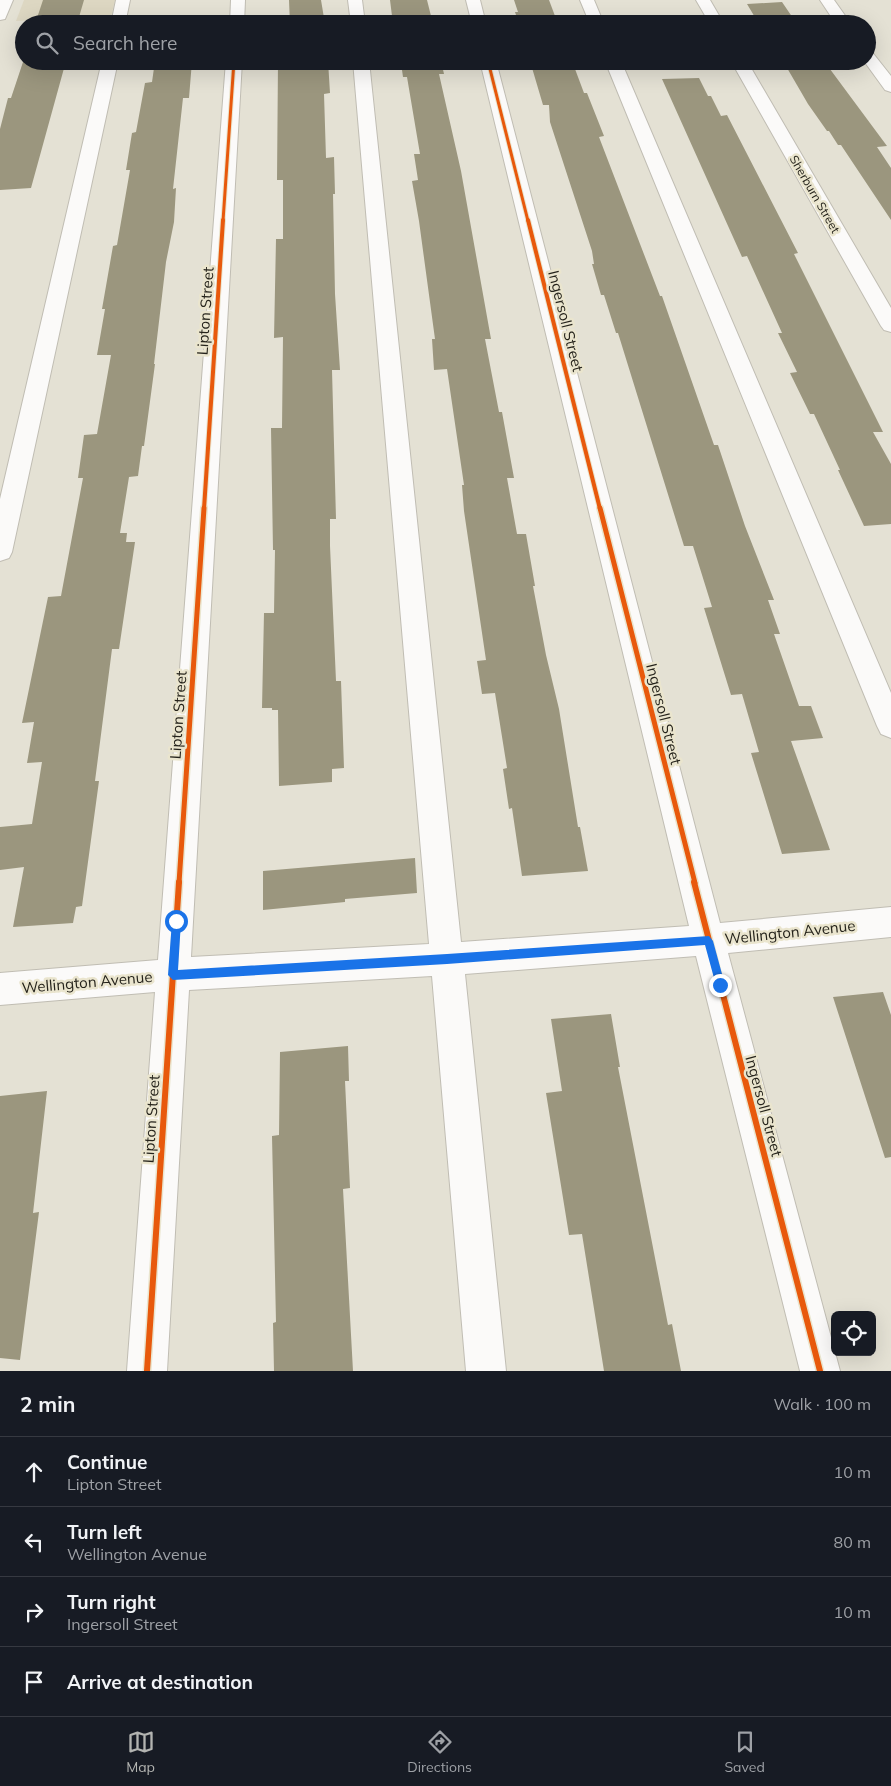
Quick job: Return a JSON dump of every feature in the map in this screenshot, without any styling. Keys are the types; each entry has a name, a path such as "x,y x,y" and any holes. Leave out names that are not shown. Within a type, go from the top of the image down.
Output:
{"street":[{"path":"0,16 6,0"},
{"path":"120,15 123,0"},
{"path":"237,15 238,0"},
{"path":"356,0 357,15"},
{"path":"473,0 477,15"},
{"path":"587,0 593,15"},
{"path":"703,0 712,15"},
{"path":"827,0 838,15"},
{"path":"876,67 891,87"},
{"path":"0,552 108,70"},
{"name":"Lipton Street","path":"147,1371 233,70"},
{"path":"362,70 486,1371"},
{"name":"Ingersoll Street","path":"490,70 709,941 820,1371"},
{"path":"617,70 891,726"},
{"name":"Sherburn Street","path":"744,70 891,326"},
{"name":"Wellington Avenue","path":"0,989 173,975 709,941 891,922"}],"shaded area":[{"path":"24,0 115,0 111,15 18,15"}],"building":[{"path":"43,0 84,0 80,15 38,15"},
{"path":"289,0 321,0 324,15 290,15"},
{"path":"390,0 427,0 431,15 392,15"},
{"path":"514,0 549,0 555,15 516,15 515,12 518,12"},
{"path":"782,2 791,15 754,15 747,4"},
{"path":"20,70 64,70 31,188 0,190 0,129 8,98 11,98"},
{"path":"154,70 191,70 189,98 183,98 173,189 176,188 174,222 166,262 144,446 142,446 138,476 129,477 120,533 127,533 126,542 135,542 119,649 112,649 95,781 99,781 82,906 76,907 73,923 13,927 24,867 0,870 0,827 32,824 42,762 27,763 34,722 22,723 48,597 61,596 83,478 78,478 84,435 97,434 111,355 97,355 105,309 102,309 113,246 117,245 130,170 126,170 132,133 136,132 145,83 152,82"},
{"path":"278,70 329,70 330,93 324,94 326,158 334,157 335,294 340,370 332,370 336,519 330,519 330,546 336,681 341,681 344,768 332,769 332,782 279,786 278,710 262,708 264,613 274,613 275,550 273,550 271,428 282,428 283,337 274,338 276,239 283,239 283,180 277,180"},
{"path":"402,70 443,70 444,74 439,74 461,171 491,339 485,339 499,412 502,412 514,478 507,478 517,534 526,534 535,586 533,586 546,655 559,709 578,827 580,827 588,871 522,876 512,808 509,809 503,769 507,768 495,693 482,694 477,661 486,660 464,511 462,485 464,485 447,369 434,370 432,339 435,339 412,181 418,180 414,154 420,154 407,77 403,77"},
{"path":"533,70 575,70 584,93 587,93 604,136 599,137 660,296 662,296 714,445 718,445 745,526 774,600 768,600 780,634 774,634 799,706 811,706 823,738 791,741 830,850 782,854 751,753 759,752 742,694 731,695 704,608 712,607 693,546 684,546 618,333 616,333 604,295 601,295 592,264 594,264 592,251 550,122 549,105 543,105"},
{"path":"788,70 831,70 887,146 877,147 891,168 891,220 841,145 838,145 808,104"},
{"path":"699,78 721,116 727,115 798,253 794,254 883,432 873,432 891,464 891,524 864,526 814,414 810,414 790,373 797,372 778,333 782,333 747,256 742,257 662,79"},
{"path":"415,858 417,893 345,899 345,902 263,910 263,871"},
{"path":"883,992 891,1015 891,1157 885,1158 833,997"},
{"path":"611,1014 620,1067 618,1067 668,1325 672,1324 681,1371 604,1371 582,1234 569,1235 546,1093 562,1091 551,1019"},
{"path":"348,1046 349,1081 345,1081 350,1188 343,1189 353,1371 274,1371 273,1323 276,1322 272,1136 279,1135 280,1052"},
{"path":"47,1091 33,1213 39,1212 20,1360 0,1358 0,1096"}],"cycle path":[{"path":"147,1371 233,70"},
{"path":"490,70 709,941 820,1371"}],"route":[{"path":"176,921 173,975 709,941 720,985"}]}
